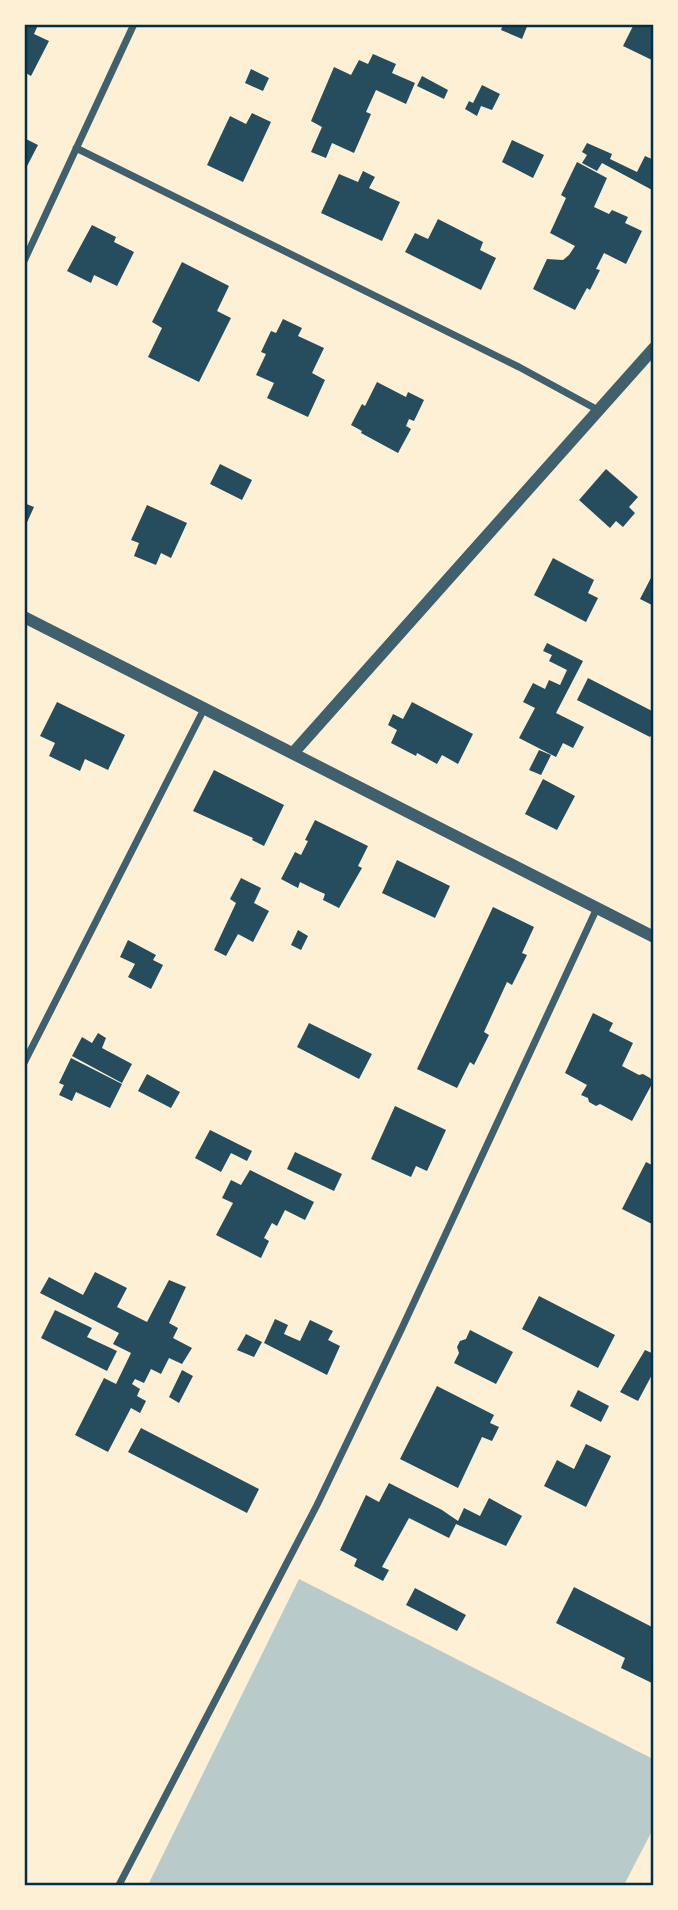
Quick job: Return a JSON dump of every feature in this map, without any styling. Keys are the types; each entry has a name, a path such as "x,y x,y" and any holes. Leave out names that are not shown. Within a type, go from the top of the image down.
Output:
{"street":[{"path":"24,261 134,24"},
{"path":"76,149 519,367 598,410"},
{"path":"294,752 653,348"},
{"path":"24,617 294,752 653,937"},
{"path":"24,1063 205,707"},
{"path":"119,1885 322,1493 402,1328 597,908"}],"shaded area":[{"path":"299,1579 653,1759 653,1829 624,1885 148,1885"}],"building":[{"path":"24,24 38,25 34,34 49,41 31,76 24,72"},
{"path":"503,24 528,24 522,39 501,30"},
{"path":"634,24 654,24 654,61 623,46"},
{"path":"373,54 396,64 392,73 415,83 406,104 376,90 366,112 371,114 354,153 332,143 326,158 311,152 322,127 311,121 334,67 351,75 359,60 368,64"},
{"path":"251,69 269,78 263,91 245,83"},
{"path":"422,76 448,90 444,99 417,86"},
{"path":"482,85 500,94 492,110 481,106 477,116 465,109 469,101 473,103"},
{"path":"252,113 271,122 243,182 207,165 230,116 246,124"},
{"path":"24,138 38,145 24,172"},
{"path":"512,140 544,155 533,178 502,162"},
{"path":"587,143 612,154 610,159 637,172 645,156 654,160 654,191 602,163 597,171 582,163 587,155 582,152"},
{"path":"577,162 607,178 594,207 609,214 612,210 628,217 625,223 642,231 626,264 604,253 596,269 600,270 590,290 587,288 575,310 533,289 547,259 563,260 575,246 550,233 566,198 561,195"},
{"path":"363,171 375,177 369,188 400,202 382,241 321,213 339,174 358,182"},
{"path":"438,219 483,242 480,250 496,258 481,290 405,252 415,233 428,239"},
{"path":"92,225 116,237 114,242 134,252 117,286 94,275 91,283 67,271"},
{"path":"182,262 229,286 217,311 231,318 199,382 148,357 162,328 152,322"},
{"path":"283,319 302,328 298,336 324,348 312,373 325,380 308,417 267,398 274,383 256,375 266,354 261,352 271,331 276,333"},
{"path":"377,382 406,397 408,392 424,400 414,421 409,419 406,426 411,429 398,453 351,425 362,404 365,406"},
{"path":"220,464 252,480 242,500 210,484"},
{"path":"606,469 638,497 629,507 635,513 623,527 616,521 610,528 579,500"},
{"path":"24,503 34,507 24,529"},
{"path":"147,505 187,523 171,558 161,553 156,565 134,556 139,543 131,540"},
{"path":"553,558 594,580 588,593 598,598 586,622 534,595"},
{"path":"654,572 654,606 640,599"},
{"path":"547,643 583,661 556,713 584,727 573,748 563,743 556,757 519,738 535,708 523,702 533,683 545,689 549,680 560,685 567,670 549,661 552,655 543,651"},
{"path":"588,678 654,712 654,730 650,737 577,700"},
{"path":"57,702 125,735 108,770 85,759 80,771 49,756 55,743 40,736"},
{"path":"412,702 473,734 458,764 442,755 437,764 391,743 397,730 388,725 393,714 403,719"},
{"path":"539,750 551,755 541,775 529,770"},
{"path":"214,770 284,805 264,846 252,840 253,838 193,811"},
{"path":"543,779 575,796 557,830 525,814"},
{"path":"315,820 368,846 358,866 362,868 339,908 323,900 325,894 300,882 298,888 281,879 295,852 301,855"},
{"path":"397,860 450,886 435,918 382,893"},
{"path":"241,878 261,888 254,903 269,911 253,942 238,934 226,956 214,950 236,903 230,899"},
{"path":"493,907 534,927 522,953 527,955 512,985 507,982 484,1032 489,1035 474,1065 470,1062 457,1088 417,1069"},
{"path":"298,930 308,936 301,950 291,945"},
{"path":"128,940 156,955 153,960 163,965 151,989 128,977 135,964 120,957"},
{"path":"593,1013 613,1023 609,1031 633,1043 622,1066 639,1075 643,1074 653,1082 632,1121 600,1104 596,1106 589,1102 588,1098 581,1095 587,1085 565,1073"},
{"path":"309,1023 372,1054 359,1079 297,1047"},
{"path":"98,1033 106,1038 102,1048 132,1064 122,1083 72,1056 82,1037 92,1043"},
{"path":"71,1058 122,1084 110,1108 76,1092 72,1101 59,1095 64,1085 59,1083"},
{"path":"147,1074 180,1092 171,1108 138,1091"},
{"path":"395,1106 446,1130 427,1171 416,1166 411,1177 371,1159"},
{"path":"210,1130 252,1151 247,1161 231,1153 221,1172 195,1158"},
{"path":"295,1152 342,1174 334,1191 287,1169"},
{"path":"646,1162 654,1166 654,1225 622,1209"},
{"path":"250,1170 314,1202 305,1220 285,1210 277,1226 272,1223 264,1238 269,1241 261,1258 216,1235 233,1203 222,1198 231,1180 241,1185"},
{"path":"95,1272 127,1288 117,1307 147,1322 169,1280 186,1287 169,1323 178,1328 173,1338 192,1348 182,1364 169,1358 161,1374 151,1369 144,1383 135,1379 132,1384 140,1389 137,1396 146,1401 140,1413 131,1408 108,1452 75,1435 104,1378 116,1384 131,1353 113,1344 119,1333 40,1293 49,1277 83,1295"},
{"path":"539,1296 615,1335 598,1368 522,1329"},
{"path":"55,1310 92,1328 87,1337 117,1351 107,1371 41,1338"},
{"path":"275,1319 288,1325 284,1334 300,1341 310,1320 333,1331 328,1340 340,1346 327,1375 264,1343"},
{"path":"470,1330 513,1352 496,1384 454,1363 459,1353 457,1347 460,1341 466,1339"},
{"path":"246,1334 262,1342 254,1357 237,1350"},
{"path":"645,1350 654,1354 654,1371 638,1401 620,1392"},
{"path":"182,1370 193,1376 179,1403 169,1397"},
{"path":"437,1386 494,1415 490,1423 499,1427 492,1441 482,1437 458,1488 400,1459"},
{"path":"578,1390 609,1406 601,1422 570,1406"},
{"path":"141,1428 259,1489 247,1513 128,1452"},
{"path":"586,1444 611,1456 586,1507 544,1486 557,1460 574,1469"},
{"path":"389,1483 458,1521 464,1508 480,1516 489,1498 522,1516 506,1546 456,1524 449,1538 409,1518 382,1567 389,1570 383,1581 354,1566 357,1559 340,1550 366,1495 379,1502"},
{"path":"574,1587 654,1628 654,1684 621,1668 625,1658 556,1623"},
{"path":"415,1588 466,1615 457,1631 406,1605"}]}
